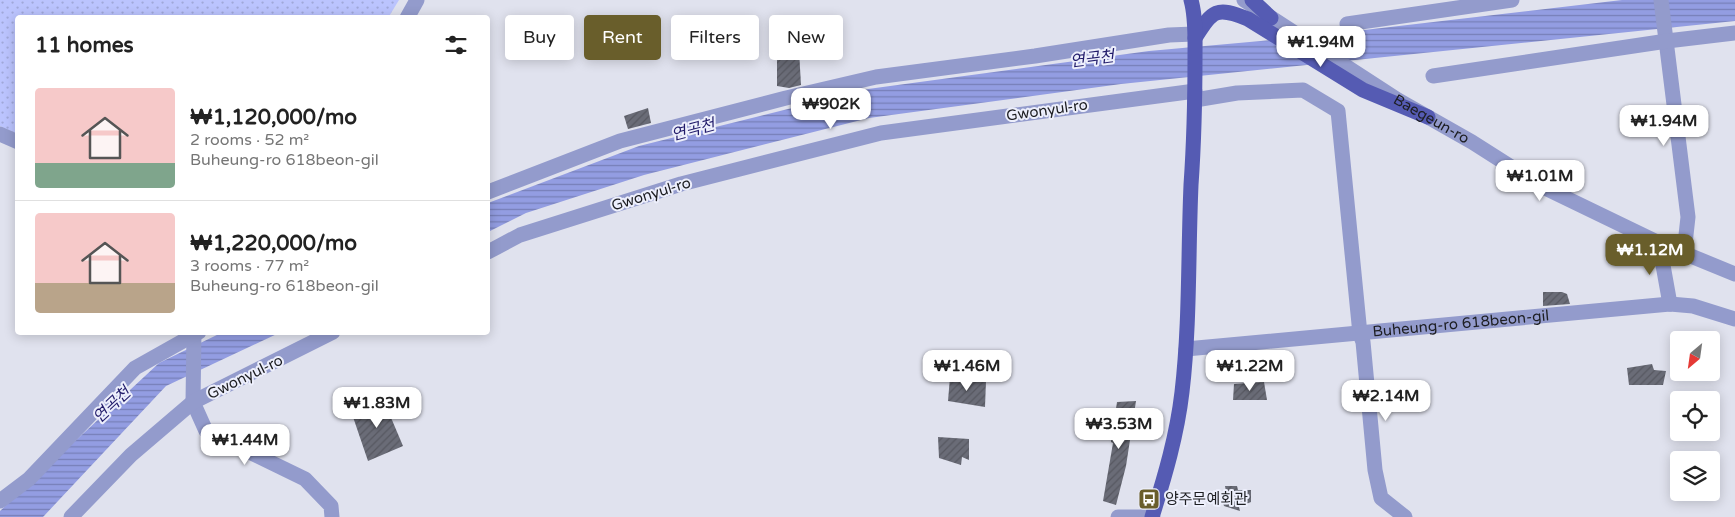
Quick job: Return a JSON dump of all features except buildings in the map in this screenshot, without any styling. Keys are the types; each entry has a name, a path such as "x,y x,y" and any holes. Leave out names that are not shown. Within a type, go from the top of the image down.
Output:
{"main road":[{"path":"1184,0 1194,34"},
{"path":"1152,517 1170,459 1178,420 1186,349 1195,96 1194,34 1191,0"},
{"path":"1252,0 1269,25"},
{"path":"1194,34 1207,19 1220,12 1231,11 1269,25 1366,86 1428,117"}],"street":[{"path":"409,15 417,0"},
{"path":"1244,0 1269,25 1288,30 1366,86"},
{"path":"1347,24 1512,0"},
{"path":"1661,0 1688,217 1684,253"},
{"path":"1433,76 1667,41 1735,33"},
{"path":"490,191 620,141 876,77 1035,56 1169,35 1194,34"},
{"name":"Gwonyul-ro","path":"490,251 520,236 680,184 881,133 1195,96 1303,90 1338,111 1360,334"},
{"name":"Baegeun-ro","path":"1428,117 1540,186 1659,243 1735,274"},
{"path":"0,134 15,141"},
{"path":"1659,243 1670,304"},
{"name":"Buheung-ro 618beon-gil","path":"1186,349 1670,304 1693,306 1735,319"},
{"path":"1360,334 1363,342 1375,470 1381,498 1405,517"},
{"path":"0,501 29,479 135,368 193,335"},
{"path":"71,517 131,455 193,402 195,335"},
{"name":"Gwonyul-ro","path":"327,335 193,402 206,431 305,479 331,506 332,517"},
{"path":"1118,517 1152,517"}],"shaded area":[{"path":"0,0 399,0 390,15 15,15 15,133 0,126"}],"water":[{"name":"연곡천","path":"1622,0 1735,0 1735,21 1121,84 869,118 644,175 526,213 490,231 490,202 639,146 868,89 1149,51 1304,37"},
{"path":"217,335 275,335 166,386 43,517 0,517 0,511 159,363"}],"place":[{"name":"양주문예회관","path":"1149,499"}]}
